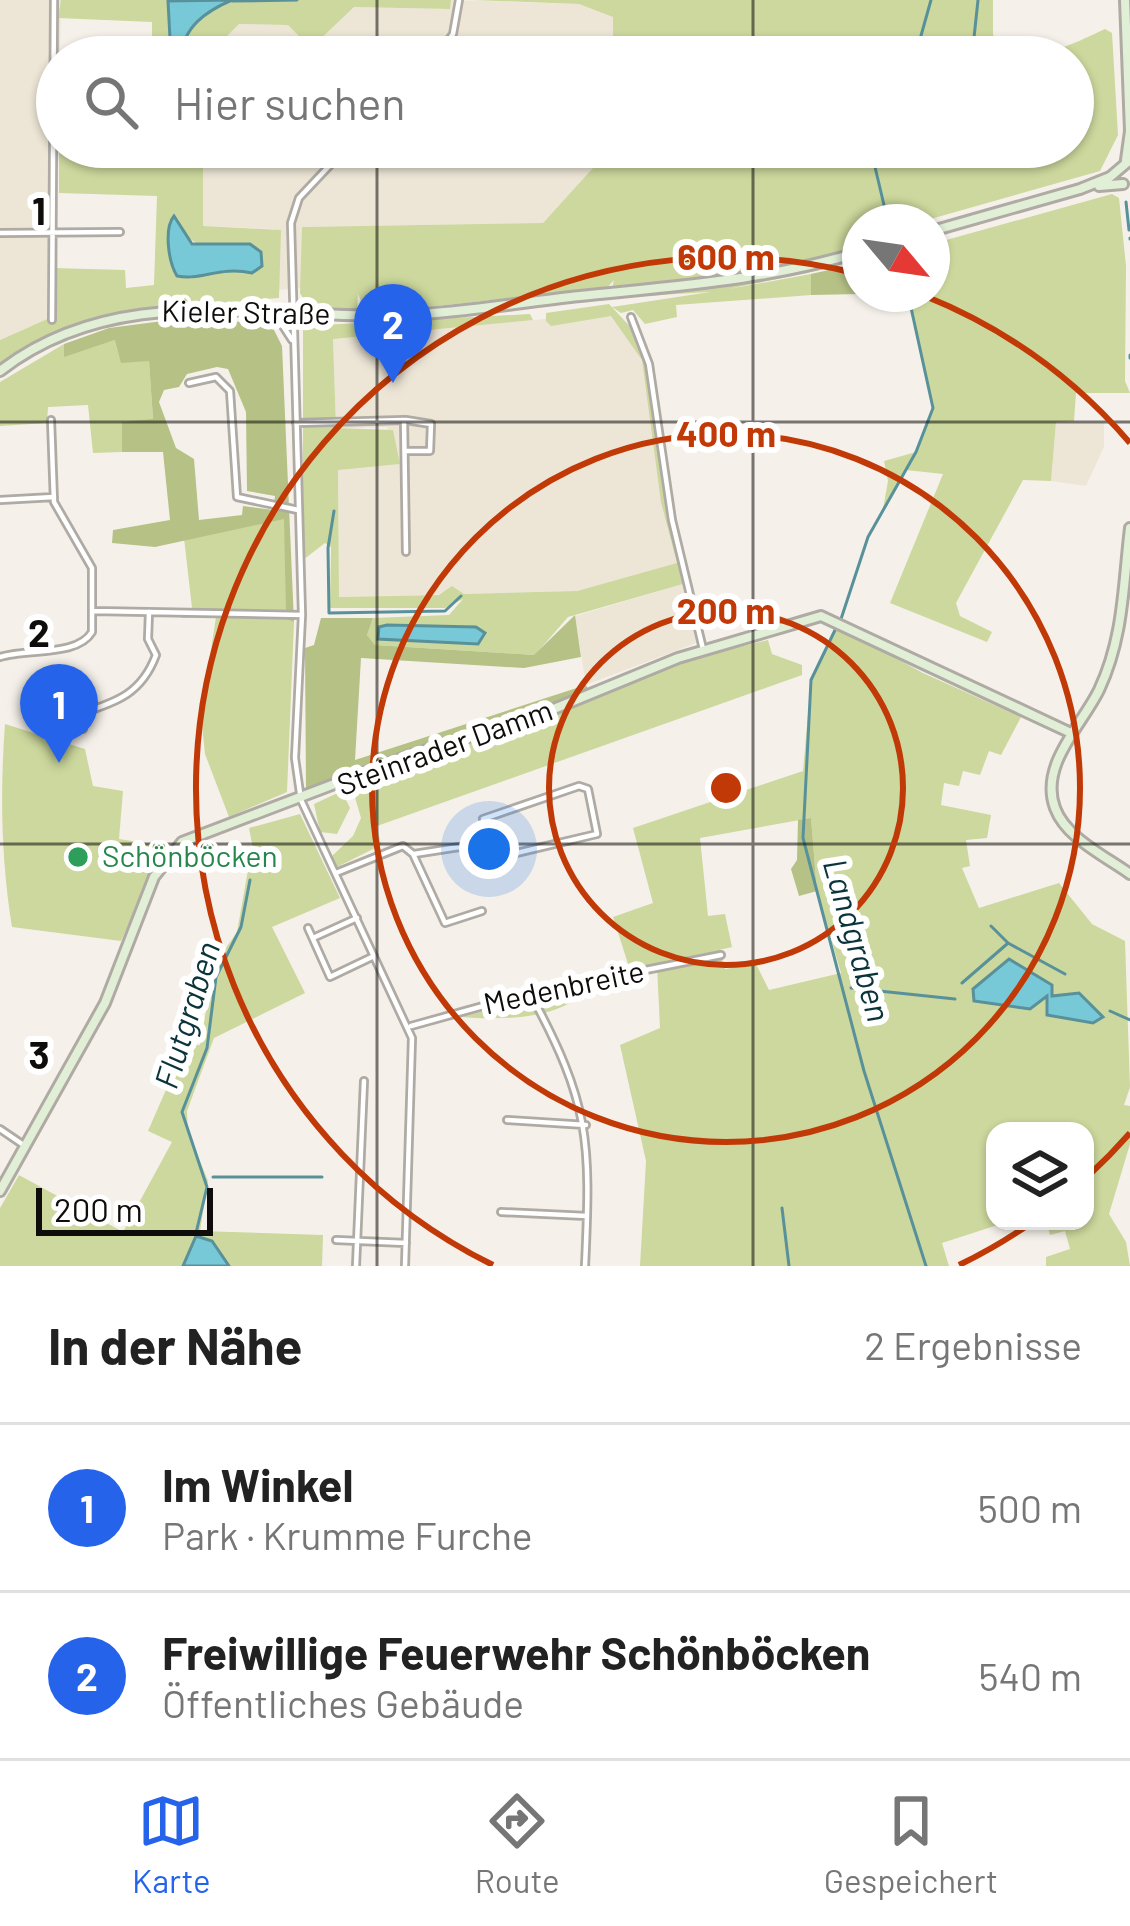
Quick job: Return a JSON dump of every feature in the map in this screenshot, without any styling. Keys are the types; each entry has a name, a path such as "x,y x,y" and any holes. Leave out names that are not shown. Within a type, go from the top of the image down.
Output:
{"main road":[{"path":"1080,189 1128,188 1125,0"},
{"path":"950,226 1080,189 1125,164"},
{"name":"Kieler Straße","path":"0,369 107,320 167,310 407,315 765,276 842,257"},
{"path":"1130,528 1128,594 1117,644 1098,692 1071,733 1052,788 1056,812 1073,833 1130,874"},
{"name":"Steinrader Damm","path":"0,1191 105,1003 165,859 188,839 704,650 811,618 830,618 1071,733"}],"street":[{"path":"54,0 55,36"},
{"path":"452,36 459,0"},
{"path":"52,320 53,168"},
{"path":"325,168 294,210 292,312 302,616 295,758 301,800 408,1027 413,1054 405,1266"},
{"path":"0,233 120,232"},
{"path":"256,311 281,323 293,343"},
{"path":"631,317 649,364 672,520 704,650"},
{"path":"189,383 216,377 230,391 238,497 298,509"},
{"path":"0,657 83,644 92,632 92,568 57,514 51,420"},
{"path":"404,420 406,552"},
{"path":"295,423 426,420 433,429 430,452 407,451"},
{"path":"0,500 54,497"},
{"path":"94,611 302,616"},
{"path":"83,728 82,712 132,692 151,667 156,655 148,639 149,612"},
{"path":"579,786 588,789 597,834 494,861 485,843 482,820 579,786"},
{"path":"335,873 393,846 413,854 485,843"},
{"path":"413,854 445,922 482,911"},
{"path":"313,938 357,918"},
{"path":"308,928 330,977 374,956"},
{"name":"Medenbreite","path":"408,1027 530,993 721,955"},
{"path":"530,993 568,1066 586,1125 585,1266"},
{"path":"356,1266 364,1082"},
{"path":"507,1120 586,1125"},
{"path":"0,1129 25,1145"},
{"path":"502,1212 587,1216"},
{"path":"336,1240 406,1243"}],"shaded area":[{"path":"0,0 61,0 60,36 36,36 36,168 57,168 54,316 0,340"},
{"path":"451,0 579,4 614,17 614,36 324,36 354,7 449,9"},
{"path":"238,24 288,25 300,36 226,36"},
{"path":"203,168 593,168 543,223 302,227 301,288 279,290 274,229 203,226"},
{"path":"610,313 632,336 646,371 678,563 577,591 339,597 338,469 399,464 387,427 336,429 333,338"},
{"path":"1056,422 1104,423 1104,447 1086,486 1051,481"},
{"path":"683,584 696,643 586,685 575,616"}],"green space":[{"path":"61,0 170,0 171,36 152,36 152,22 58,18"},
{"path":"232,0 451,0 450,9 354,7 324,36 299,36 288,25 239,24 227,36 188,36 213,9"},
{"path":"471,0 993,0 994,36 613,36 613,17 579,4"},
{"path":"1105,29 1112,33 1118,135 1100,171 950,214 950,204 842,204 842,253 799,264 675,284 612,288 614,280 607,288 398,310 365,311 358,294 357,311 309,308 300,293 302,227 543,223 593,168 1094,168 1094,36 1089,36"},
{"path":"59,168 203,168 203,226 281,230 279,298 123,311 57,332 0,363 0,340 54,316 53,268 125,270 126,288 154,285 157,196 59,193","holes":["177,218 189,238 206,246 250,244 252,273 220,268 190,279 171,264 169,223"]},
{"path":"1112,194 1119,198 1126,266 1125,381 1130,393 1076,393 1074,421 1056,422 1051,481 1023,480 956,603 960,616 992,632 987,642 890,603 943,474 906,470 883,509 888,481 884,461 916,452 933,408 913,312 950,312 950,239"},
{"path":"842,259 807,273 723,290 811,274 811,295 676,305 677,317 645,324 633,310 621,313 612,307 710,292 612,298 747,282"},
{"path":"842,267 842,294 811,295 811,274"},
{"path":"609,304 638,335 648,369 683,584 568,617 535,655 375,645 367,635 373,618 449,615 463,599 445,608 330,608 331,547 325,543 303,560 303,326 530,314 533,320 333,339 336,428 393,430 400,464 338,470 339,597 439,595 452,586 464,594 577,591 677,563 661,502 642,360 611,316 551,326 546,321 546,313"},
{"path":"186,318 271,324 282,346 294,622 286,619 284,519 155,547 112,543 113,530 170,520 163,452 122,452 122,422 153,419 149,361 121,363 115,340 64,357 64,344 109,328","holes":["228,369 246,412 247,491 275,496 273,510 243,506 242,515 199,520 194,459 176,448 159,402 164,390 179,387 187,374"]},
{"path":"115,340 149,360 153,420 122,422 122,452 93,453 88,405 48,407 47,423 0,426 0,382 64,344 65,356"},
{"path":"285,518 286,619 294,622 287,792 229,817 205,754 201,715 216,617 181,618 181,610 192,608 184,538"},
{"path":"575,615 581,657 524,668 361,658 355,760 586,685 589,691 306,789 305,648 314,645 321,618 373,618 367,635 375,645 534,655"},
{"path":"837,626 923,673 1021,717 1001,755 989,751 980,775 963,771 959,786 944,783 941,805 991,815 987,838 966,840 970,866 962,868 979,908 1059,883 1092,924 1125,941 1130,1087 1124,1105 1130,1106 1130,1144 1109,1214 1126,1242 1130,1266 1046,1266 1046,1257 1070,1249 1065,1231 1050,1235 1049,1230 1094,1230 1094,1122 986,1122 986,1229 942,1243 949,1266 640,1266 646,1161 620,1045 660,1028 657,966 630,970 613,917 653,903 633,828 803,771 811,680","holes":["811,818 817,891 841,973 769,990 756,964 725,969 719,950 732,947 725,914 708,916 700,838"]},
{"path":"768,640 772,654 802,665 802,675 377,826 381,845 337,867 332,856 353,836 361,818 352,787 419,757 692,658"},
{"name":"Schönböcken","path":"5,724 85,749 93,786 123,791 119,839 165,846 121,941 12,927 2,826"},
{"path":"342,791 350,808 337,834 320,832 314,804"},
{"path":"300,814 340,898 272,927 305,993 214,1038 187,1111 188,1132 208,1181 200,1231 323,1235 322,1266 229,1266 213,1241 196,1236 183,1266 0,1266 0,1208 19,1175 123,1232 172,1142 148,1131 186,1044 200,1045 214,965 237,932 248,870 256,864 249,828"},
{"path":"811,818 817,891 799,896 791,869 797,860 798,820"},
{"path":"592,983 566,1005 550,1011 514,1018 461,1017"}],"water":[{"path":"232,0 213,9 187,36 170,36 168,1"},
{"path":"174,216 192,244 250,244 261,252 262,266 252,273 177,276 168,245"},
{"path":"379,627 476,627 485,633 478,644 378,639"},
{"path":"1009,959 1052,985 1052,996 1079,993 1103,1017 1093,1023 1047,1015 1047,996 1030,1009 974,1001 973,989"},
{"path":"196,1236 212,1241 229,1266 183,1266"}],"waterway":[{"path":"232,1 297,0"},
{"name":"Landgraben","path":"921,36 931,0"},
{"path":"974,36 978,0"},
{"name":"Landgraben","path":"875,168 884,204"},
{"path":"1126,202 1129,230"},
{"name":"Landgraben","path":"841,619 868,537 916,452 933,408 912,312"},
{"path":"334,511 328,548 329,613 445,611 461,596"},
{"name":"Landgraben","path":"837,626 811,680 803,838 864,1071 926,1266"},
{"name":"Flutgraben","path":"196,1233 207,1187 182,1112 207,1048 216,977 241,927 250,880"},
{"path":"991,926 1008,943 1065,974"},
{"path":"962,983 1007,944"},
{"path":"851,988 955,999"},
{"path":"1110,1011 1130,1020"},
{"path":"213,1177 322,1177"},
{"path":"782,1208 789,1266"}],"place":[{"name":"Freiwillige Feuerwehr Schönböcken","path":"393,383"},
{"name":"Im Winkel","path":"59,763"},
{"name":"Schönböcken","path":"78,857"}]}
